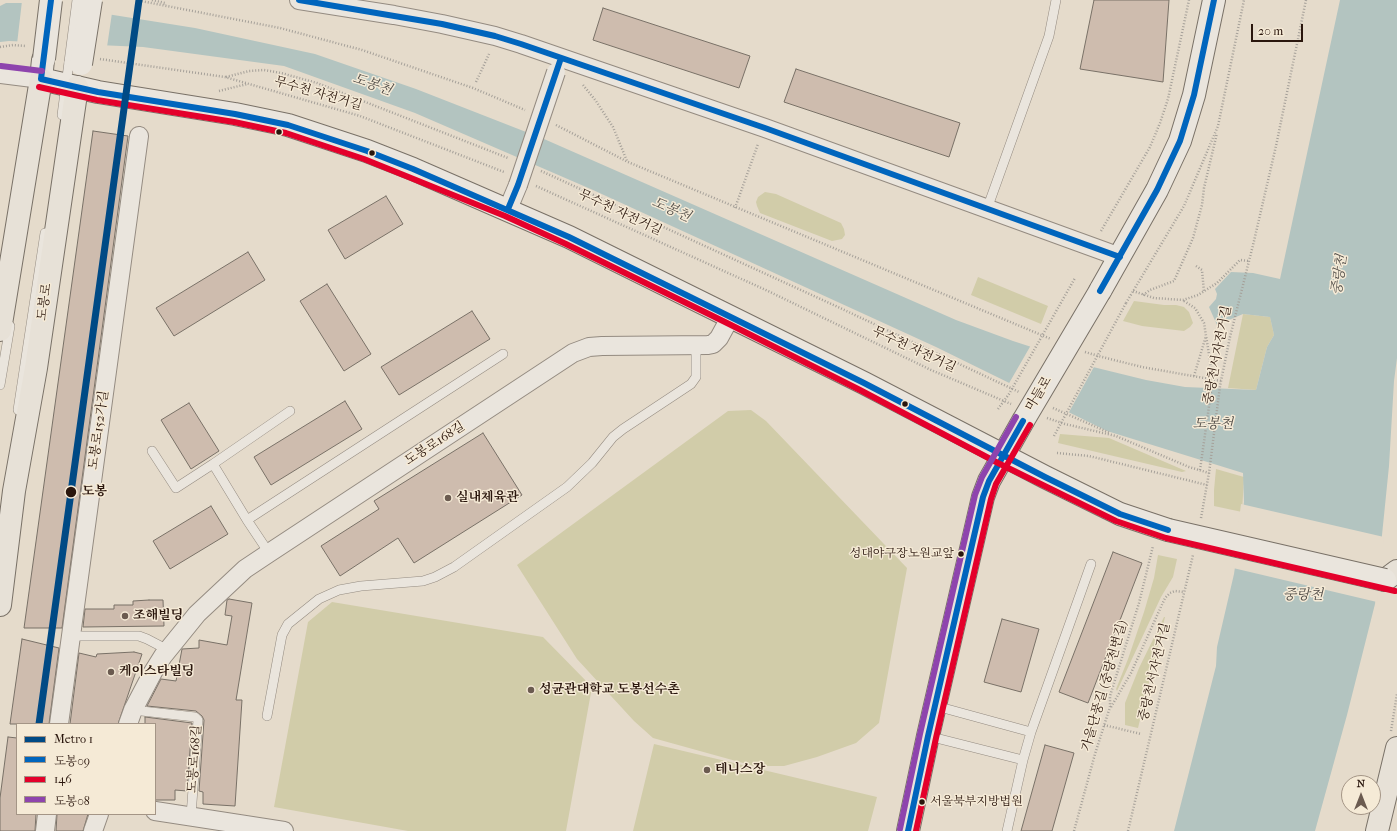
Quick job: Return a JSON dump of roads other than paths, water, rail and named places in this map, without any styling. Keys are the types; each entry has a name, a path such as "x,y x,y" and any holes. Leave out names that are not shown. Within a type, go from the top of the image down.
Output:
{"main road":[{"name":"도봉로","path":"0,605 14,491 36,368 51,74 51,0"},
{"name":"도봉로","path":"51,74 83,61 91,0"},
{"name":"마들로","path":"908,831 928,736 983,497 989,481 1002,456 1120,257 1166,173 1180,141 1194,95 1214,0"},
{"name":"도봉로","path":"0,330 51,74"},
{"path":"51,74 106,93 235,114 288,125 367,151 508,209 569,236 864,383 1002,456 1120,514 1168,530 1393,578"},
{"path":"1377,831 1397,748"}],"street":[{"path":"298,0 394,15 472,31 521,44 558,65 764,128 1120,257"},
{"path":"508,209 520,181 558,65"},
{"path":"0,74 51,74"},
{"name":"도봉로152가길","path":"59,723 139,136"},
{"name":"도봉로168길","path":"130,717 153,672 168,650 197,614 245,570 269,553 573,353 589,347 602,346 708,345 719,338 731,316"},
{"path":"156,811 191,816 220,826 284,831"},
{"path":"45,831 47,815"},
{"path":"93,831 99,815"}],"lane":[{"path":"77,0 83,61"},
{"path":"987,209 1049,36 1056,0"},
{"path":"56,37 51,74 61,121"},
{"path":"16,417 46,221"},
{"path":"0,385 17,283"},
{"path":"267,716 282,635 288,624 318,599 339,590 361,586 423,581 435,577 454,567 567,487 592,463 614,437 623,429 691,384 696,376 696,345"},
{"path":"247,520 503,354"},
{"path":"152,451 176,488 290,411"},
{"path":"213,464 269,553"},
{"path":"0,530 9,465"},
{"path":"1007,831 1031,732 1091,564"},
{"path":"71,636 139,636 168,650"},
{"path":"936,706 1031,732"},
{"name":"도봉로168길","path":"130,717 195,717 198,720 191,816"},
{"path":"928,736 1023,760"}],"water":[{"name":"중랑천","path":"1340,0 1397,0 1397,358 1394,381 1389,466 1375,604 1347,715 1315,831 1174,831 1216,666 1217,647 1234,574 1244,502 1243,473 1107,431 936,347 593,190 415,113 284,66 143,47 9,41 0,42 0,6 6,3 38,3 195,28 315,54 416,89 544,139 956,320 1013,341 1093,367 1146,380 1185,387 1256,390 1267,347 1274,335 1270,317 1243,314 1217,325 1209,307 1216,299 1217,294 1215,289 1231,272 1253,273 1280,279"}],"metro line":[{"name":"1","path":"39,723 139,0"}],"place":[{"name":"도봉","path":"71,492"},
{"name":"실내체육관","path":"448,498"},
{"name":"성대야구장노원교앞","path":"961,554"},
{"name":"조해빌딩","path":"125,616"},
{"name":"케이스타빌딩","path":"111,672"},
{"name":"성균관대학교 도봉선수촌","path":"531,690"},
{"name":"테니스장","path":"707,770"},
{"name":"서울북부지방법원","path":"922,802"}],"water label":[{"name":"도봉천","path":"372,85"},
{"name":"도봉천","path":"671,210"},
{"name":"도봉천","path":"1213,425"}]}
